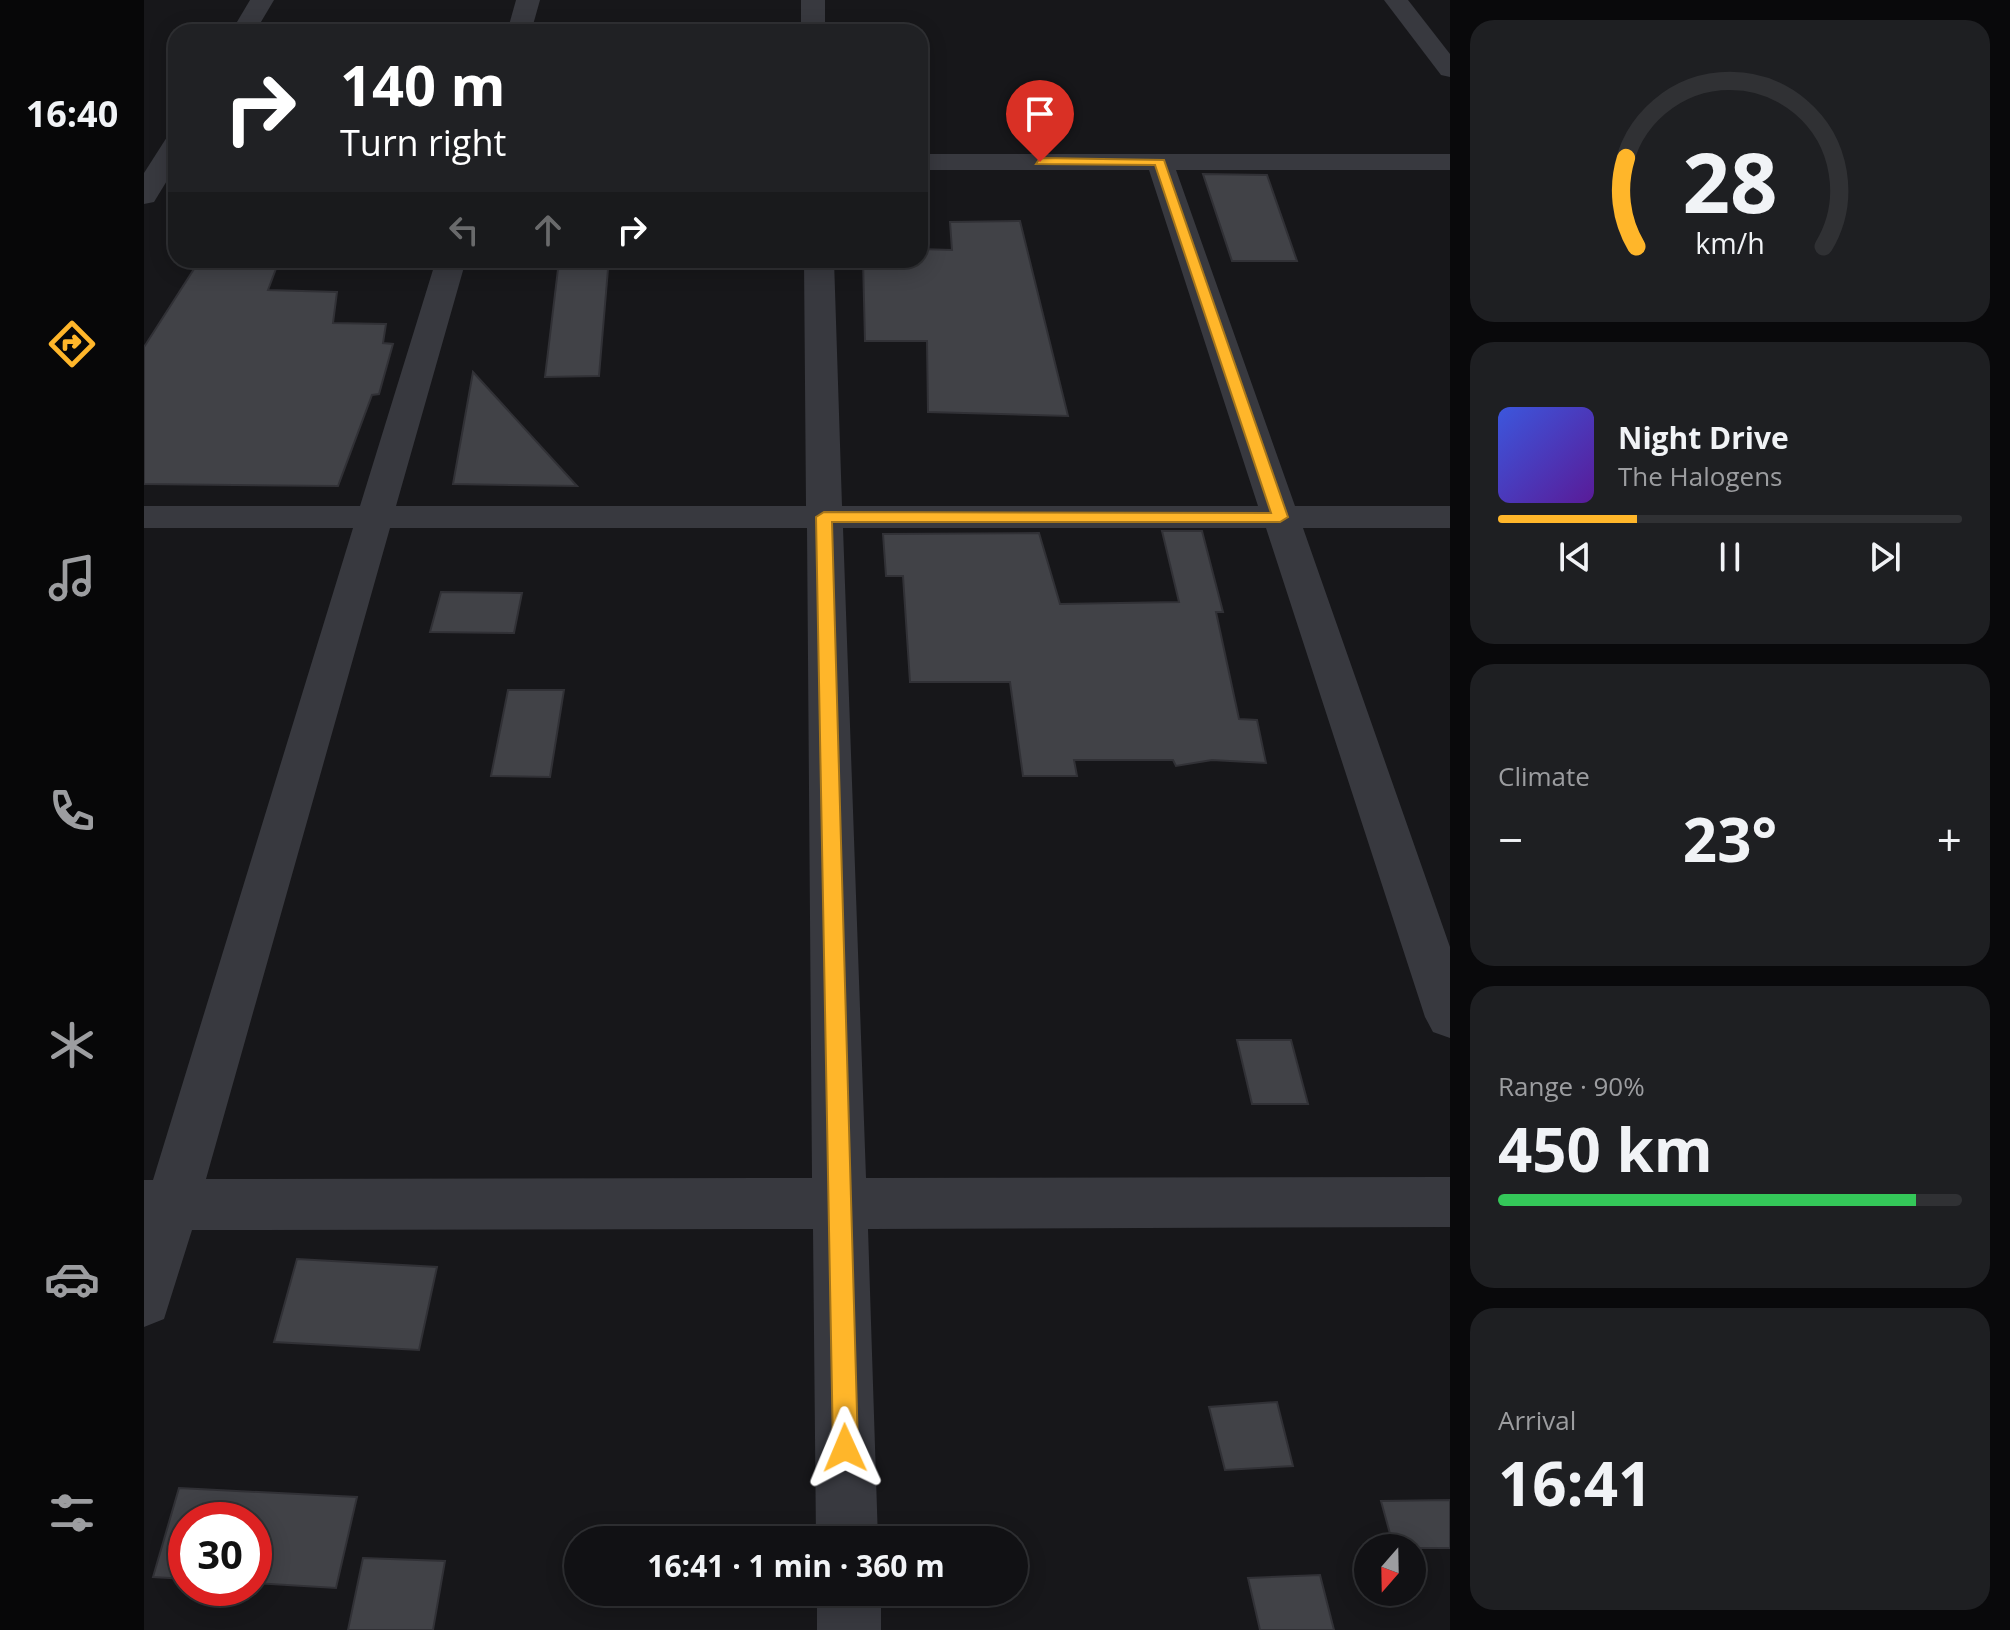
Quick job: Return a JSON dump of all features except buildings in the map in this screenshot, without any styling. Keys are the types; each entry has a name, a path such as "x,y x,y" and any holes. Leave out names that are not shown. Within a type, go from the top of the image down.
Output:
{"street":[{"path":"248,24 262,0"},
{"path":"521,24 528,0"},
{"path":"813,0 813,24"},
{"path":"1396,0 1450,70"},
{"path":"144,196 165,156"},
{"path":"928,162 1450,162"},
{"path":"1160,162 1450,1017"},
{"path":"144,1299 158,1205 375,517 449,268"},
{"path":"819,268 847,1526"},
{"path":"144,517 1450,517"},
{"path":"158,1205 1450,1202"},
{"path":"849,1606 849,1630"}],"route":[{"path":"845,1448 824,517 1280,517 1160,162 1040,162"}]}
